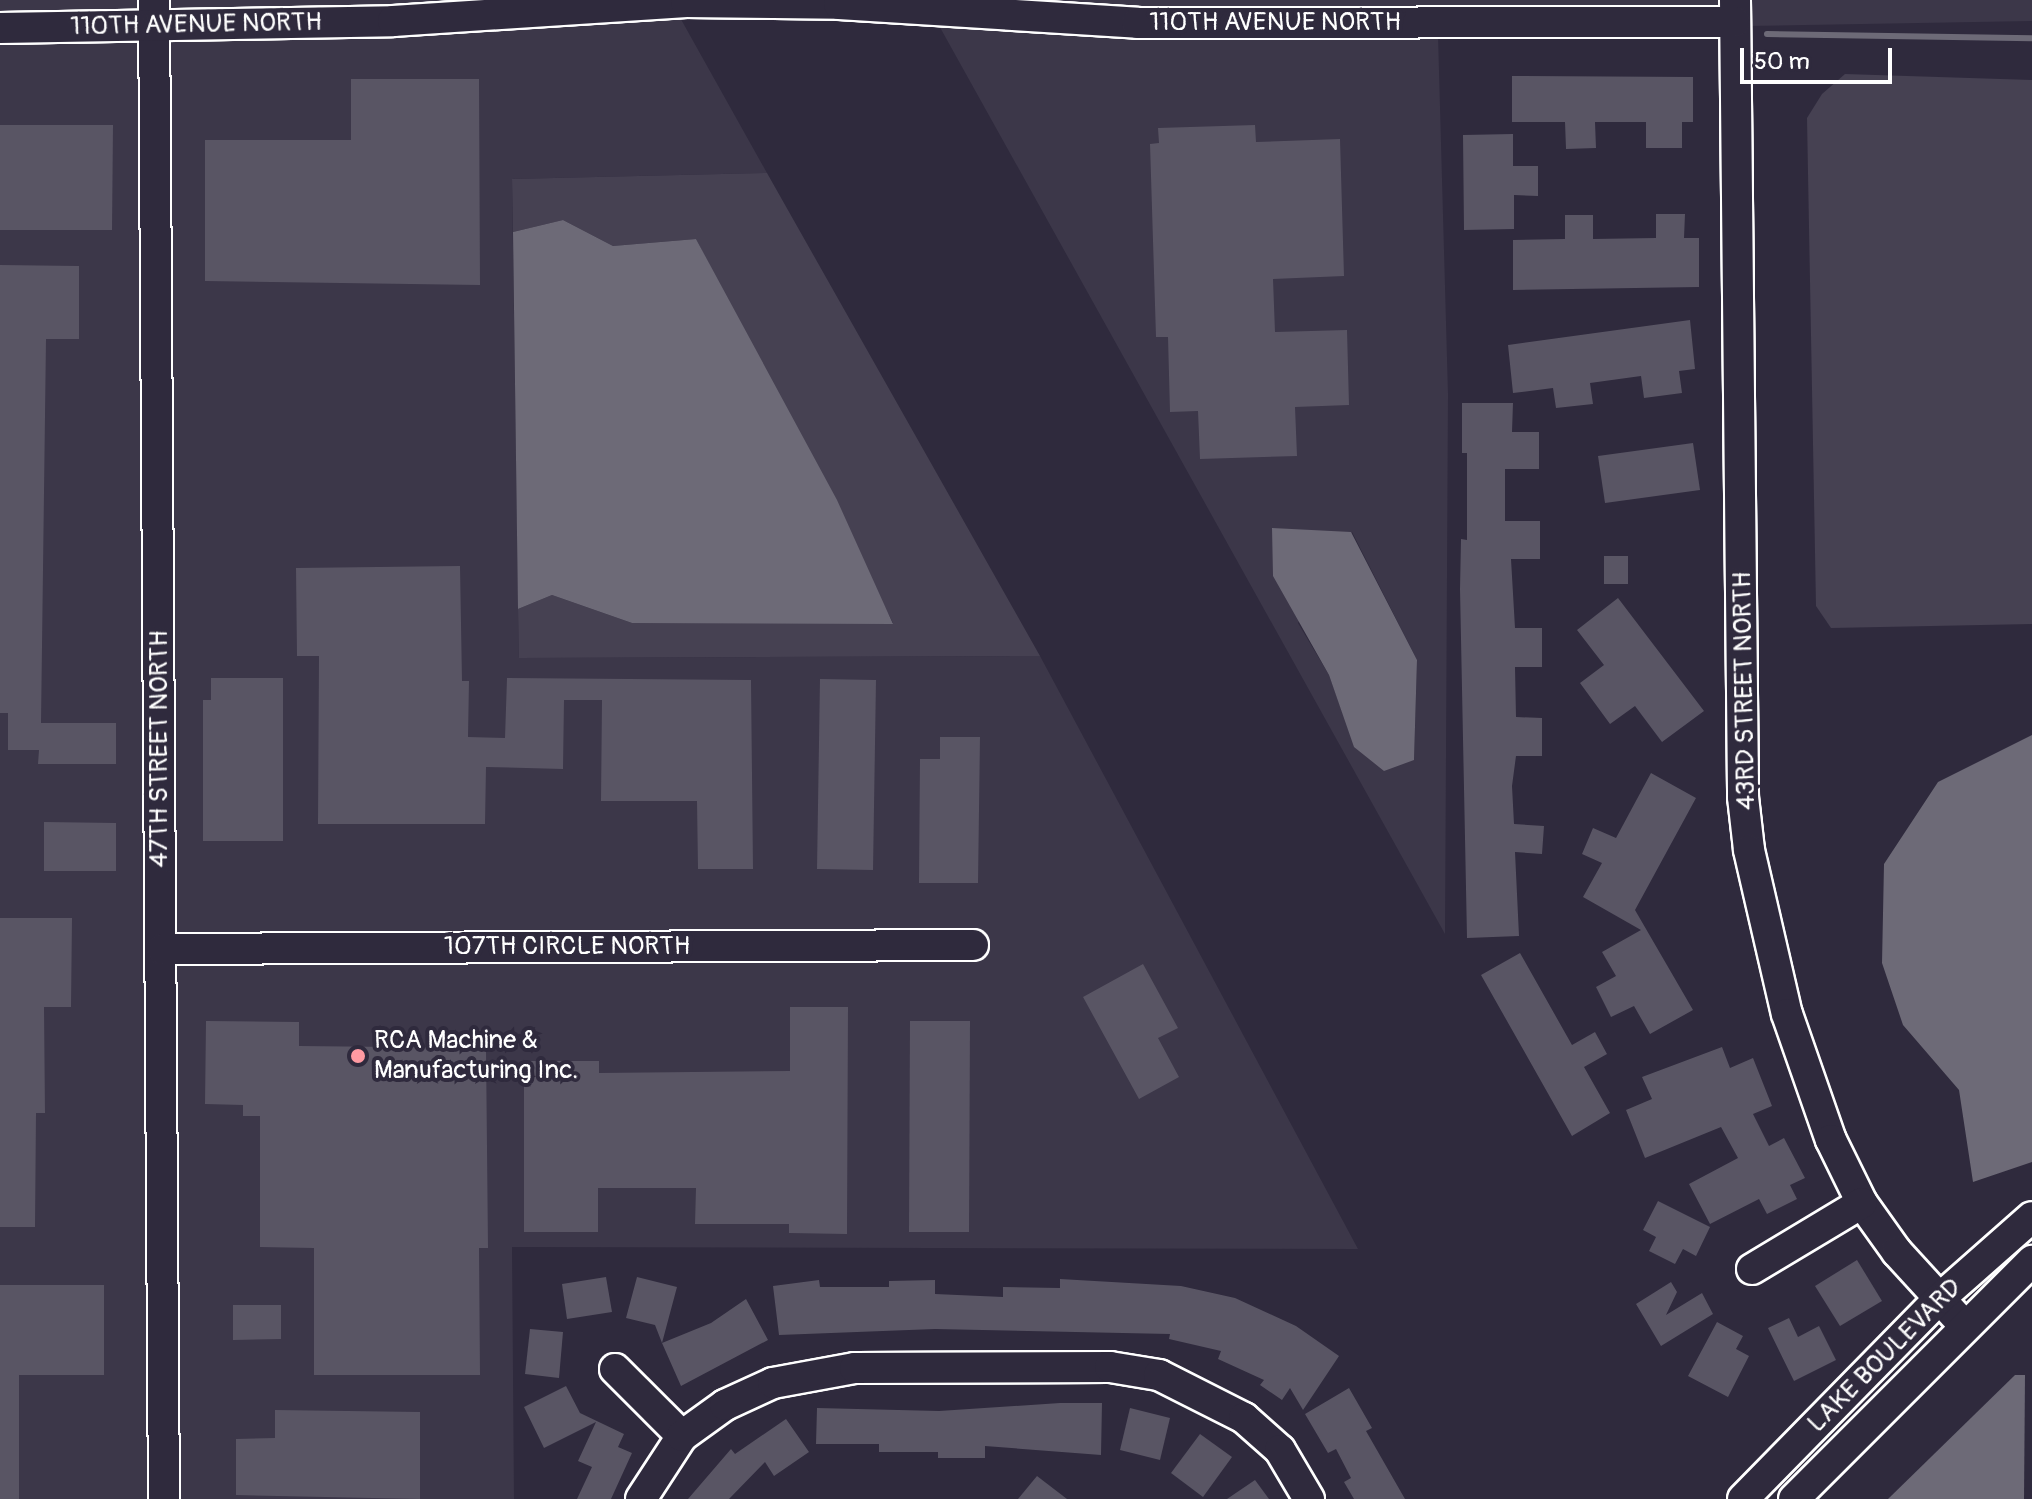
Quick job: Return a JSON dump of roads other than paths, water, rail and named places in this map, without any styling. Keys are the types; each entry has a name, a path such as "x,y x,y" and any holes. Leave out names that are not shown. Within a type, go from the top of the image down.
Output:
{"street":[{"name":"110TH AVENUE NORTH","path":"0,28 154,13 393,21 686,2 839,4 1137,23 1735,11"},
{"name":"43RD STREET NORTH","path":"1735,11 1743,797 1749,850 1805,1071 1862,1203 1938,1300 1964,1325"},
{"name":"47TH STREET NORTH","path":"154,13 164,1499"},
{"name":"107TH CIRCLE NORTH","path":"162,949 973,945"},
{"path":"1752,1269 1862,1203"},
{"name":"LAKE BOULEVARD","path":"1743,1499 1938,1300 2032,1217"},
{"name":"LAKE BOULEVARD","path":"1794,1499 1964,1325 2032,1261"},
{"path":"641,1499 682,1436 725,1405 773,1383 813,1372 1110,1367 1159,1375 1244,1418 1280,1450 1309,1499"},
{"path":"615,1369 682,1436"}],"waterway":[{"path":"1767,34 2032,38"}],"place":[{"name":"RCA Machine & Manufacturing Inc.","path":"358,1056"}]}
